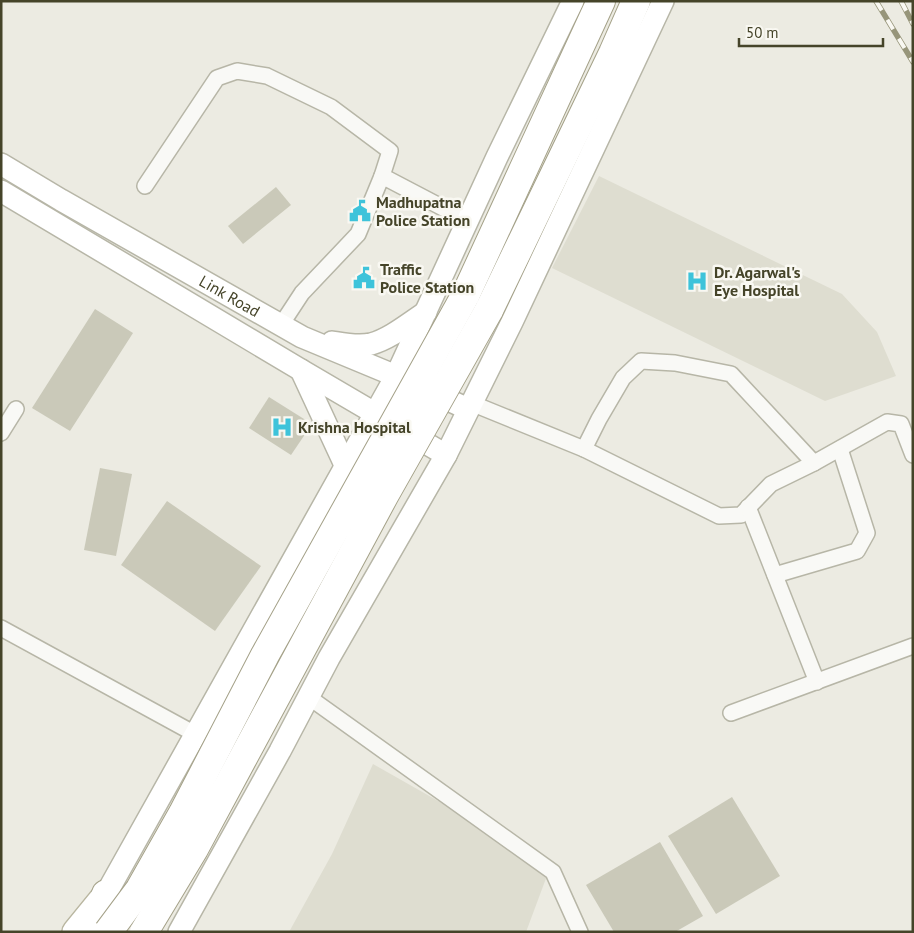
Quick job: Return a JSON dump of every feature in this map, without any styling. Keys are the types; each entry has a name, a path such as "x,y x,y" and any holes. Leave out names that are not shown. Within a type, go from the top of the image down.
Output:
{"highway":[{"path":"108,932 140,889 184,813 265,655 465,296 601,1"},
{"path":"144,932 194,849 384,496 490,310 636,1"},
{"path":"96,932 106,894"}],"main road":[{"path":"75,932 106,894 396,376 573,1"},
{"path":"179,932 310,698 329,658 446,455 512,322 663,1"},
{"name":"Link Road","path":"1,164 302,337 470,406"},
{"name":"Link Road","path":"1,191 446,455"},
{"path":"302,337 352,345 372,344 392,334 426,312"},
{"path":"301,370 346,467"},
{"path":"208,710 280,751"}],"street":[{"path":"145,186 217,78 237,71 267,76 331,107 390,151 382,176 358,234 302,293 281,325"},
{"path":"382,176 468,221"},
{"path":"584,449 623,378 641,361 675,363 731,374 814,463"},
{"path":"470,406 584,449 719,516 741,515 771,484 814,463 887,422 901,424 913,455"},
{"path":"1,433 16,409"},
{"path":"775,575 857,551 866,533 840,449"},
{"path":"748,507 817,682"},
{"path":"1,628 195,734"},
{"path":"731,713 913,646"},
{"path":"310,698 553,872 580,932"}],"shaded area":[{"name":"Dr. Agarwal's Eye Hospital","path":"599,176 842,294 877,332 896,376 825,401 552,268"},
{"path":"373,764 551,865 526,932 289,932 332,854"}],"building":[{"path":"276,187 291,205 243,244 228,226"},
{"path":"95,309 133,333 70,431 32,408"},
{"path":"269,397 312,424 291,455 249,428"},
{"path":"100,468 132,474 116,556 84,550"},
{"path":"167,501 261,566 215,631 121,565"},
{"path":"732,797 780,876 716,914 668,836"},
{"path":"660,842 703,916 675,932 614,932 586,885"}],"railway":[{"path":"876,1 913,62"},
{"path":"901,1 913,24"}],"place":[{"name":"Madhupatna Police Station","path":"360,211"},
{"name":"Traffic Police Station","path":"364,278"},
{"name":"Dr. Agarwal's Eye Hospital","path":"697,281"},
{"name":"Krishna Hospital","path":"282,427"}]}
